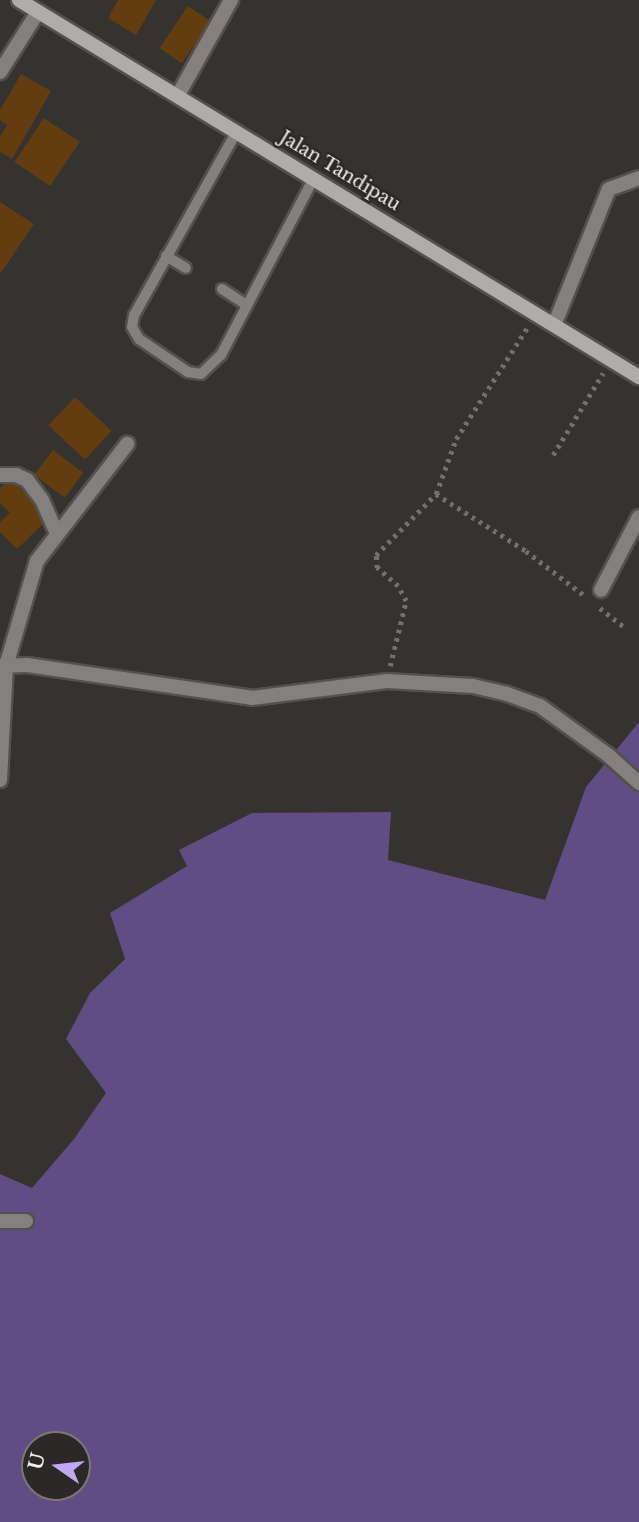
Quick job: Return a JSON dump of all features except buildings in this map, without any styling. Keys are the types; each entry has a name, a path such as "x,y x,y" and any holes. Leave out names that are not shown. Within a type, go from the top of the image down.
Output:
{"street":[{"name":"Jalan Tandipau","path":"19,0 537,312 639,377"},
{"path":"178,96 231,0"},
{"path":"0,72 38,12"},
{"path":"555,323 609,189 639,178"},
{"path":"0,780 3,666 37,561 56,532 127,444"},
{"path":"0,475 16,475 27,480 43,500 56,532"},
{"path":"601,590 639,517"},
{"path":"3,666 27,665 84,672 251,698 387,681 413,680 473,686 540,706 597,746 639,783"},
{"path":"0,1221 26,1221"}],"lane":[{"path":"237,131 134,315 132,327 139,339 188,372 201,374 212,367 314,178"},
{"path":"166,257 186,268"},
{"path":"222,289 247,304"}],"path":[{"path":"387,681 406,601 398,586 377,568 376,555 436,494 456,439 537,312"},
{"path":"553,455 610,361"},
{"path":"436,494 526,551 587,598"},
{"path":"597,606 626,629"}],"shaded area":[{"path":"639,722 639,1522 0,1522 0,1174 32,1188 74,1139 106,1093 66,1039 90,993 125,959 110,913 187,866 179,850 252,813 391,812 388,860 545,900 586,787"}]}
